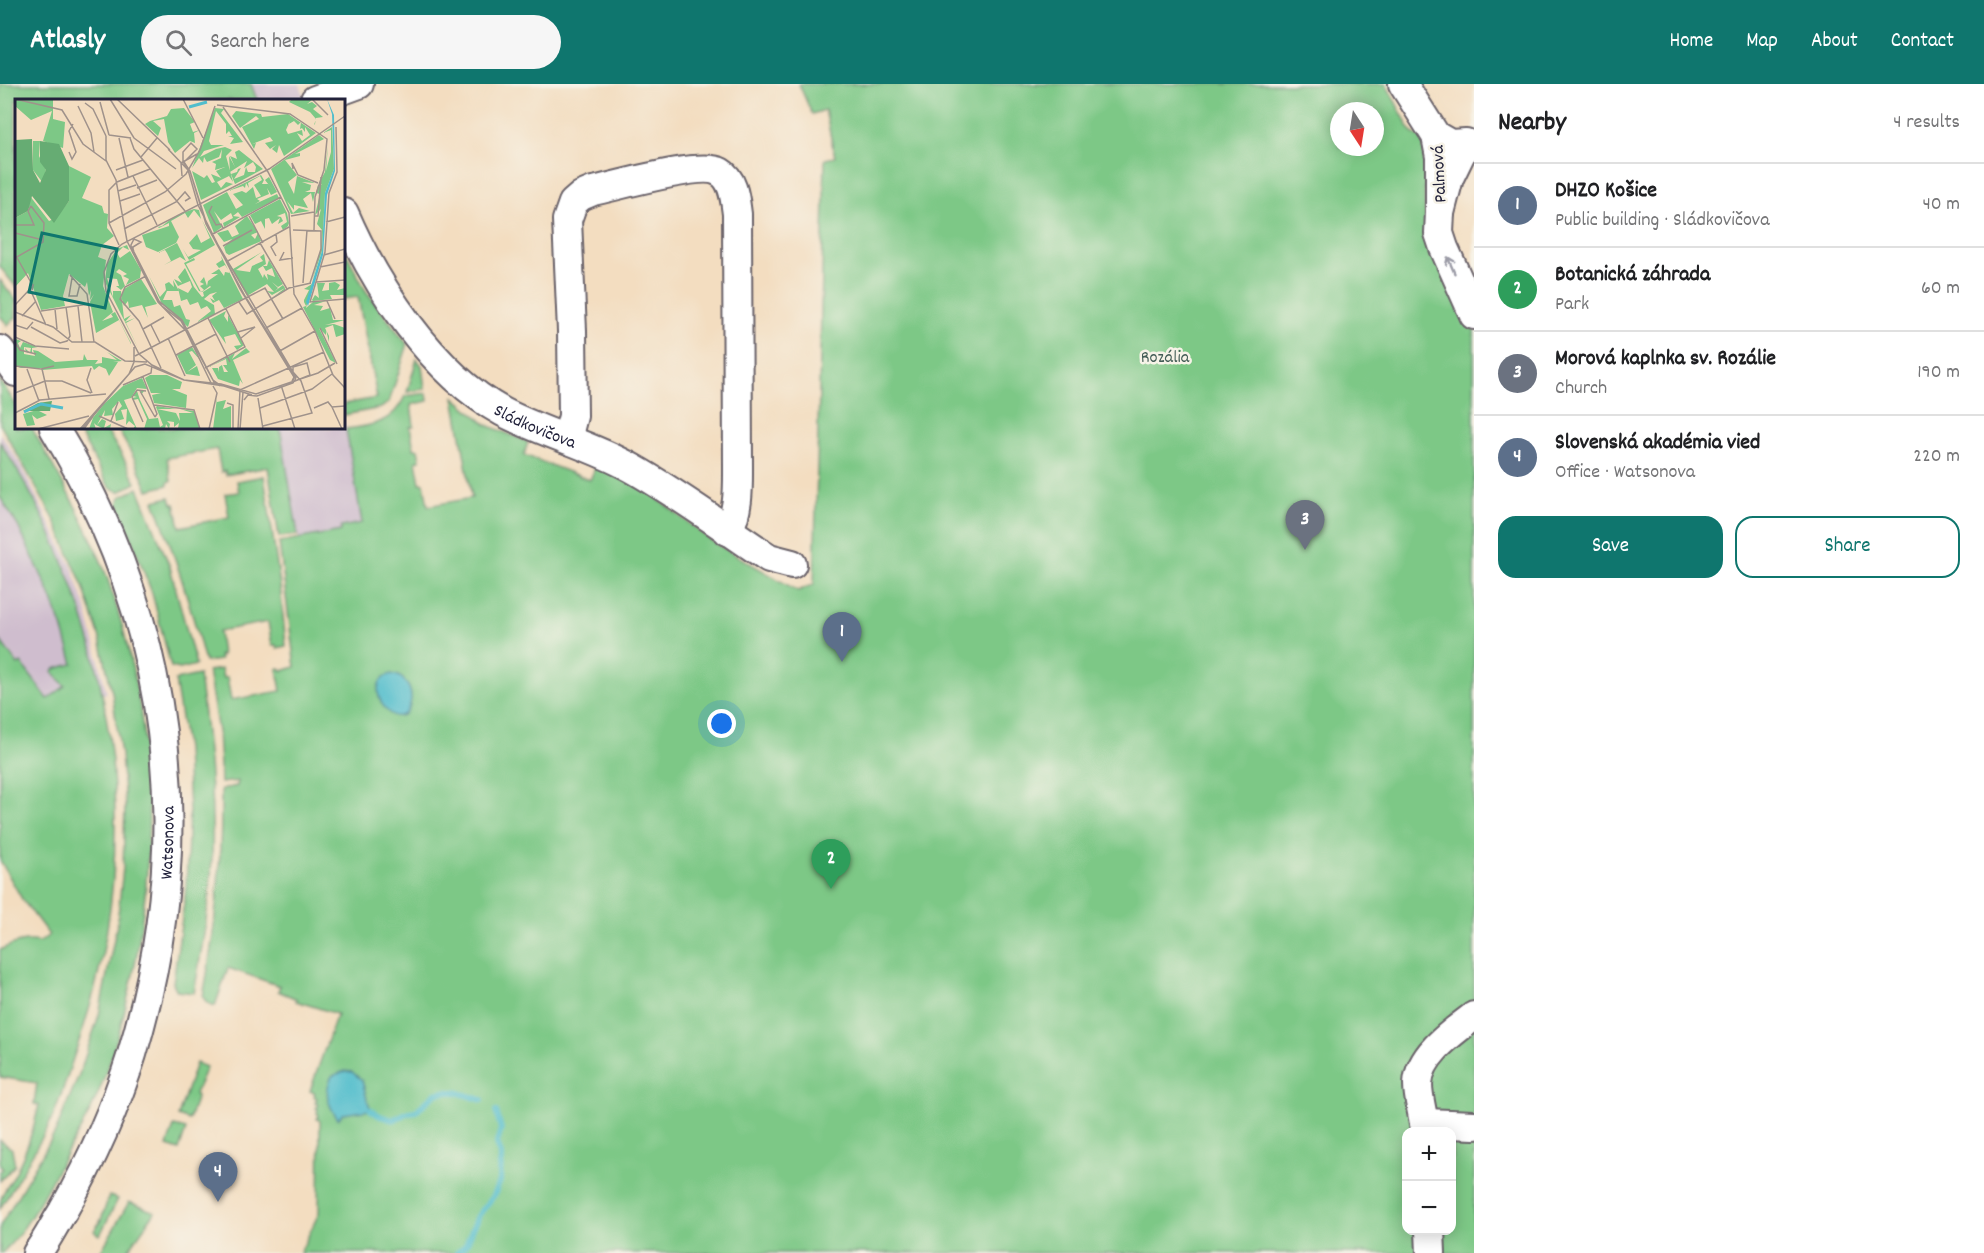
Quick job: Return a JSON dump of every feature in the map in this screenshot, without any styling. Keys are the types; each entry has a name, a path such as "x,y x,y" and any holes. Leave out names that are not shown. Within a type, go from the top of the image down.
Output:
{"street":[{"path":"300,84 305,99"},
{"path":"318,99 359,84"},
{"name":"Palmová","path":"1403,84 1436,136 1440,157 1439,233 1474,315"},
{"name":"Palmová","path":"1436,136 1450,144 1470,137"},
{"name":"Palmová","path":"1440,213 1449,178 1470,137"},
{"path":"567,439 573,417 567,230 569,212 573,203 581,196 593,191 682,171 701,168 719,171 730,182 737,214 737,506 734,520 728,531"},
{"name":"Sládkovičova","path":"345,215 354,237 381,285 411,328 453,375 479,397 503,411 631,468 769,558 792,564"},
{"path":"0,350 15,371"},
{"name":"Watsonova","path":"37,1253 85,1171 107,1126 123,1082 140,1026 159,934 166,880 168,822 162,729 149,658 136,606 106,525 55,429"},
{"path":"1474,1016 1430,1056 1422,1068 1418,1084 1425,1127 1474,1125"},
{"path":"1430,1235 1431,1253"}],"shaded area":[{"path":"251,84 300,84 305,99 257,99"},
{"path":"345,421 363,527 299,539 280,429 345,429"},
{"path":"0,433 19,462 72,567 85,604 107,693 48,707 0,640"}],"green space":[{"path":"0,84 251,84 257,99 15,99 15,286 0,267"},
{"name":"Rozália","path":"799,84 1386,84 1412,133 1424,139 1425,230 1474,328 1474,1253 300,1253 319,1213 320,1121 317,1119 318,1104 315,1103 317,1098 314,1097 315,1093 310,1091 337,1014 296,1001 297,999 278,991 280,986 228,968 215,1006 207,1003 203,997 217,893 221,789 237,786 238,781 221,783 218,732 208,671 221,669 223,678 227,677 231,700 281,691 277,669 280,668 282,671 295,667 279,542 341,531 341,527 362,523 346,429 381,422 394,412 405,396 427,393 428,401 411,405 414,426 410,427 414,449 418,449 420,460 416,461 420,483 424,483 428,506 472,498 454,397 487,425 528,442 524,455 590,480 597,463 635,481 713,542 798,591 814,584 825,159 835,157 825,110 812,114"},
{"path":"345,251 366,291 407,347 389,402 381,408 345,415 345,404 377,398 358,297 345,299"},
{"path":"0,280 15,299 15,319 8,325 0,316"},
{"path":"417,359 422,366 425,389 407,392"},
{"path":"0,380 15,403 15,429 33,429 82,519 107,577 122,624 142,720 149,817 143,916 123,1019 112,1055 90,1112 31,1217 2,1253 0,1253 0,1226 55,1133 80,1072 99,1015 117,924 123,868 125,806 121,755 112,692 99,635 83,586 54,519 0,424"},
{"path":"78,429 106,429 136,483 119,492 109,487"},
{"path":"118,429 280,429 298,535 279,537 268,467 226,475 225,471 221,472 217,449 167,458 171,481 168,485 148,490"},
{"path":"0,442 40,511 72,584 95,660 109,737 115,815 111,894 98,973 76,1050 51,1121 0,1209 3,1194 26,1149 39,1105 34,1104 37,1083 0,1077 0,950 19,942 40,942 49,935 22,899 0,860 0,640 18,665 21,663 48,699 65,686 53,672 54,669 73,664 47,587 18,526 0,497"},
{"path":"264,476 280,585 286,646 277,648 276,645 272,645 268,622 219,631 222,655 219,655 220,660 205,662 182,581 154,501 170,497 172,504 175,504 180,527 229,517 225,494 239,492 237,481"},
{"path":"138,488 170,567 196,665 180,669 171,667 152,593 118,504 120,497"},
{"path":"199,675 209,766 212,857 208,908 194,993 177,991 173,983 186,889 189,811 186,749 175,680"},
{"path":"196,1063 206,1067 195,1094 197,1096 189,1120 178,1116"},
{"path":"174,1126 186,1129 179,1150 167,1146"},
{"path":"0,1140 12,1149 15,1165 0,1181 0,1171 3,1169 0,1165"},
{"path":"109,1196 118,1199 100,1235 94,1231 101,1220"},
{"path":"129,1202 155,1212 126,1253 100,1253"}],"water":[{"path":"392,674 407,683 411,694 410,706 400,716 387,711 378,694 383,678"},
{"path":"345,1071 352,1072 362,1080 371,1110 343,1114 338,1119 329,1103 327,1093 332,1076"}],"waterway":[{"path":"371,1110 393,1120 416,1111 435,1094 456,1092 482,1100"},
{"path":"457,1253 466,1245 478,1216 494,1195 500,1181 501,1155 497,1143 501,1129 496,1111"}],"place":[{"name":"Morová kaplnka sv. Rozálie","path":"1305,550"},
{"name":"DHZO Košice","path":"842,662"},
{"name":"Botanická záhrada","path":"831,889"},
{"name":"Slovenská akadémia vied","path":"218,1202"}]}
